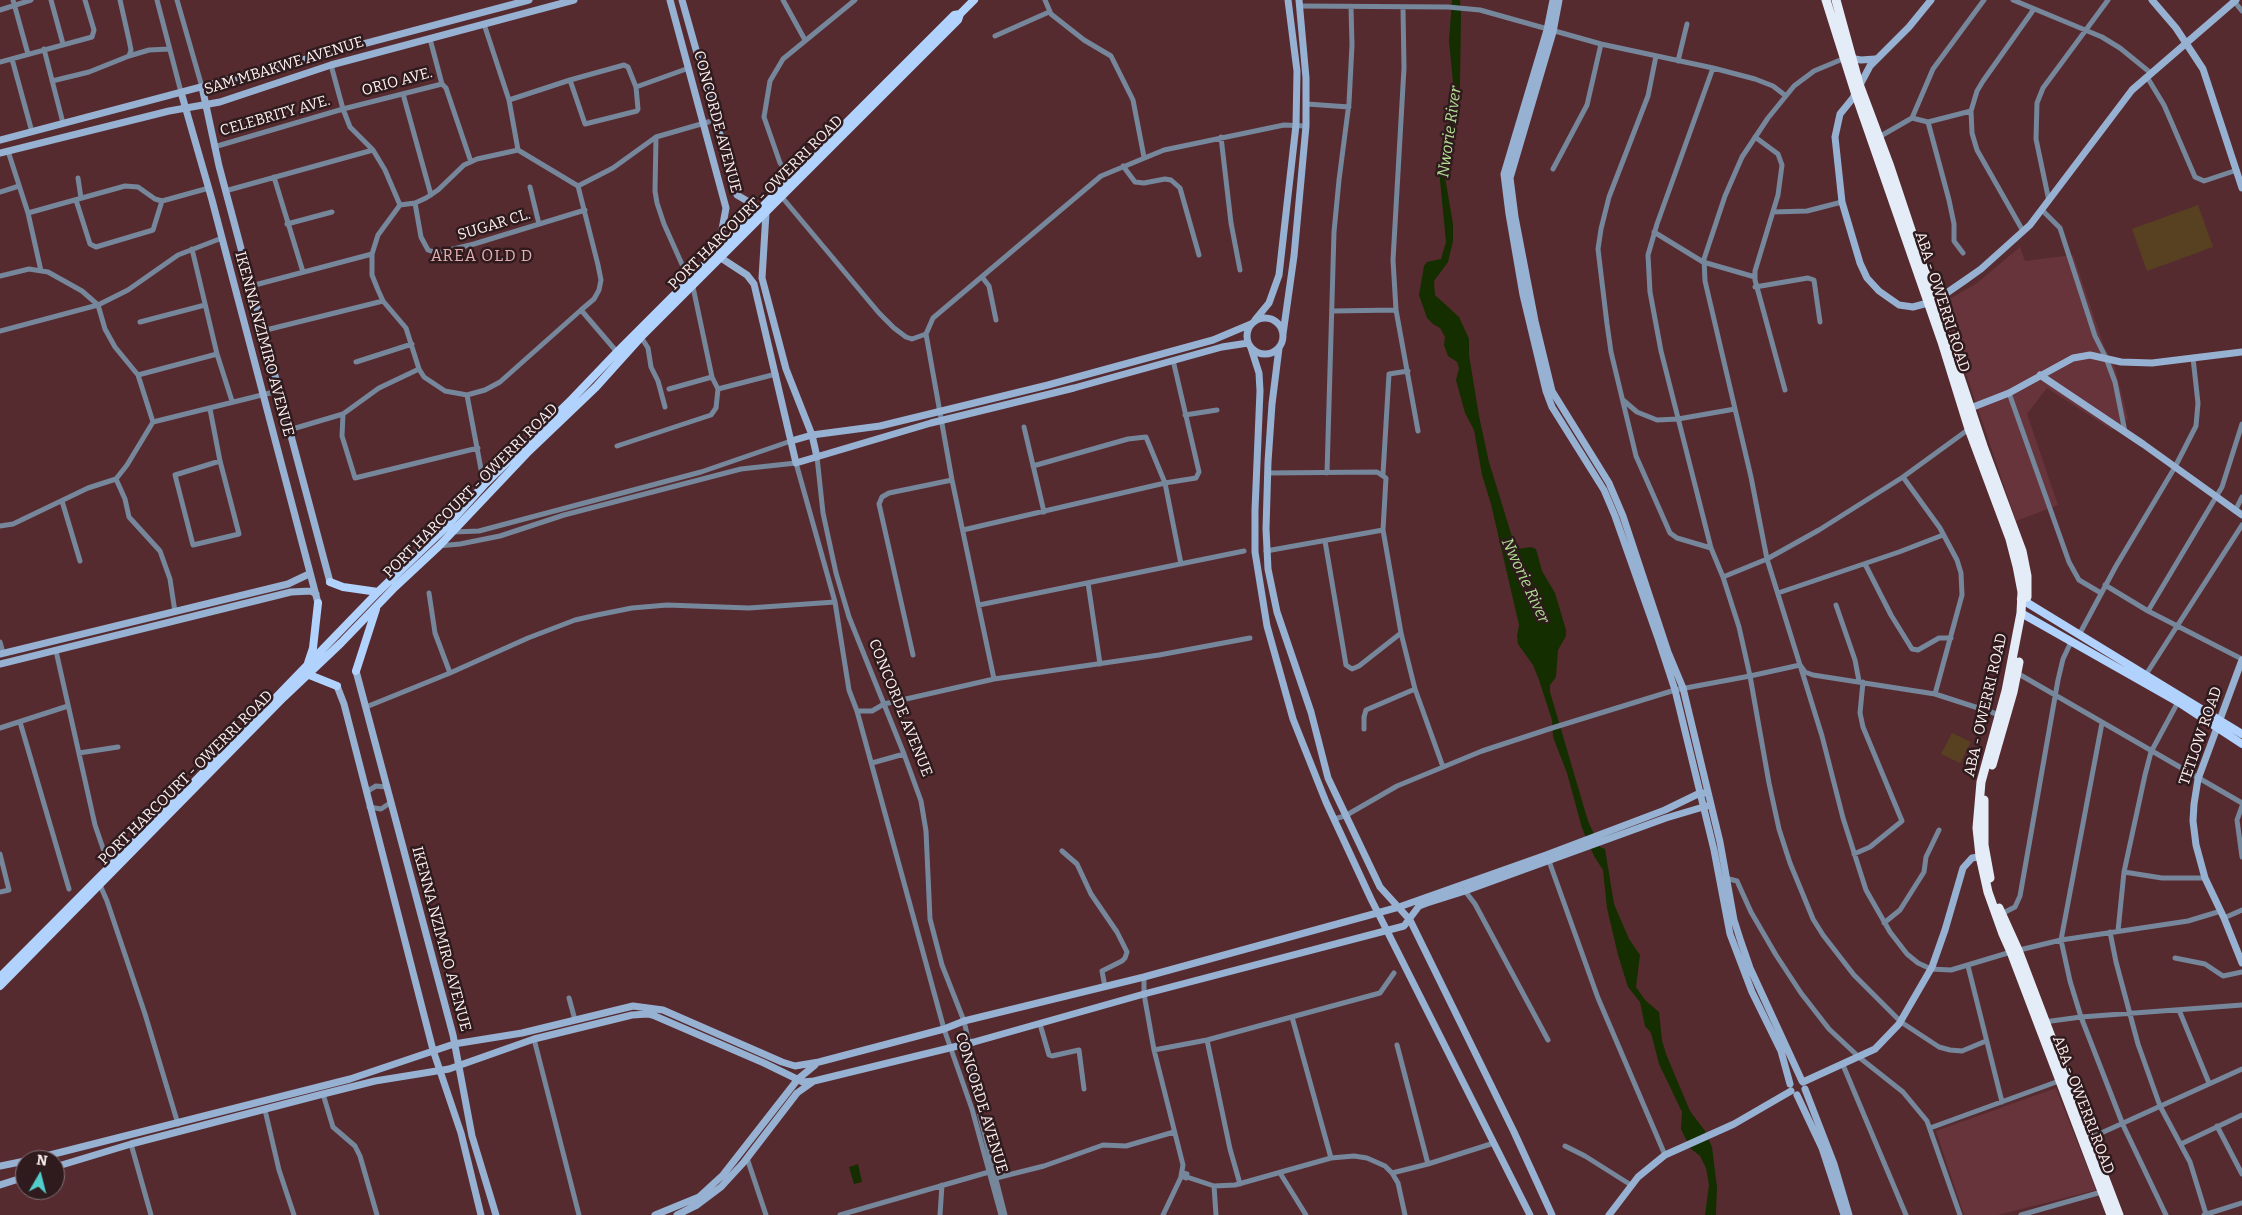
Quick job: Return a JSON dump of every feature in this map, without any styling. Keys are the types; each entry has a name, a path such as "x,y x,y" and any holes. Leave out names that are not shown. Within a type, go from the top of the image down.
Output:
{"highway":[{"name":"ABA - OWERRI ROAD","path":"1826,0 1848,58 1932,302"},
{"name":"ABA - OWERRI ROAD","path":"1836,0 1848,58"},
{"name":"ABA - OWERRI ROAD","path":"1857,88 1879,137 1966,409 2008,525 2017,566 2024,600 2017,673 2003,716 1990,746 1979,796 1977,828 1993,908 2015,951 2059,1081 2086,1140"},
{"name":"ABA - OWERRI ROAD","path":"1966,409 1969,429 2008,525"},
{"name":"ABA - OWERRI ROAD","path":"2003,716 2023,614"},
{"name":"ABA - OWERRI ROAD","path":"1983,856 2001,914 2044,1022 2105,1191 2111,1215"},
{"name":"ABA - OWERRI ROAD","path":"2105,1191 2118,1215"}],"main road":[{"name":"PORT HARCOURT - OWERRI ROAD","path":"0,986 307,674 439,546 448,530 484,485 563,413 596,387 691,284 944,29 958,20 960,14 974,0"},
{"name":"PORT HARCOURT - OWERRI ROAD","path":"764,211 781,196 794,180"},
{"name":"PORT HARCOURT - OWERRI ROAD","path":"0,977 378,592 431,541 448,530 563,413 616,352 691,284"},
{"path":"330,582 343,587 378,592"},
{"path":"2024,600 2218,722 2242,744"},
{"path":"307,665 313,648 318,603"},
{"path":"356,671 378,604"},
{"path":"2023,614 2178,702 2242,734"},
{"path":"307,674 337,686"}],"street":[{"path":"0,10 14,3 31,0"},
{"path":"51,0 63,44"},
{"path":"0,62 92,37 94,34 85,0"},
{"path":"120,0 131,50 129,56"},
{"path":"157,0 181,92"},
{"path":"177,0 202,87"},
{"name":"SAM MBAKWE AVENUE","path":"0,140 529,0"},
{"name":"SAM MBAKWE AVENUE","path":"0,153 185,107 206,105 331,65 574,0"},
{"name":"CONCORDE AVENUE","path":"670,0 726,211 720,255 747,275 754,284 796,463 834,602 849,690 872,763 944,1029 972,1109 1001,1215"},
{"name":"CONCORDE AVENUE","path":"682,0 737,195 764,211 762,278 786,369 812,435 817,457 823,513 836,573 849,617 904,754 924,813 931,926 942,965 964,1021 980,1116 1005,1215"},
{"path":"783,0 805,40"},
{"path":"794,180 780,163 764,117 770,81 783,59 855,0"},
{"path":"1045,0 1049,12 1084,40 1111,56 1133,100 1144,157"},
{"path":"1288,0 1297,72 1296,125 1280,275 1269,303 1253,322 1247,333 1259,373 1255,538 1260,586 1267,626 1293,719 1306,757 1379,913 1530,1215"},
{"path":"1553,0 1550,31 1504,174 1523,296 1546,391 1552,407 1596,475 1615,516 1675,690 1704,793"},
{"path":"1559,0 1511,173 1511,191 1520,244 1552,391 1609,483 1615,496 1668,652 1683,688 1723,879 1747,960 1804,1084 1834,1164 1850,1215"},
{"path":"1931,0 1909,27 1876,58 1840,114 1837,125 1837,168 1842,202 1860,263 1867,278 1879,291 1899,305 1913,307 1932,302 1981,269 2023,231 2042,210 2132,90 2235,0 2242,11"},
{"path":"1879,137 1912,118 1933,69 1984,0"},
{"path":"2013,0 2086,29 2120,48 2150,75 2195,177 2204,181 2237,170"},
{"path":"2049,201 2036,139 2037,103 2043,88 2108,0"},
{"path":"2152,0 2186,43 2202,69 2241,178 2242,188"},
{"path":"14,3 28,54"},
{"path":"1552,1215 1503,1107 1410,920 1380,887 1344,816 1328,778 1311,712 1277,612 1266,551 1268,473 1272,404 1294,256 1306,126 1307,104 1300,3 1351,7 1465,8 1601,44 1713,68 1764,82 1786,96"},
{"path":"1327,473 1334,232 1349,107 1352,45 1351,7"},
{"path":"1403,8 1404,68 1393,260 1396,310 1418,431"},
{"path":"2023,231 1977,150 1972,133 1971,111 1977,92 1983,82 2034,9"},
{"path":"995,36 1049,12"},
{"path":"484,24 509,100 518,150"},
{"path":"1678,61 1687,24"},
{"name":"ORIO AVE.","path":"343,109 442,84 430,39"},
{"path":"1553,169 1587,105 1601,44"},
{"path":"44,49 63,123"},
{"path":"52,82 89,72 149,50 170,49"},
{"path":"1656,56 1648,96 1609,197 1598,249 1607,324 1622,400 1636,456 1670,533 1677,538 1711,548"},
{"path":"1876,58 1860,60 1848,58 1814,71 1794,86 1742,157 1725,196 1703,262 1705,280 1767,559 1866,890 1884,923 1907,954 1918,963 1931,969 1951,970 2061,940 2188,921 2242,910"},
{"path":"12,59 32,132"},
{"path":"331,65 350,127 373,150 385,170 400,205"},
{"path":"509,100 570,80 624,65 628,67 636,86 639,104 637,111 585,124 570,80"},
{"path":"636,86 689,68"},
{"path":"1713,68 1654,232 1648,256 1650,292 1678,419 1711,548 1723,577 1739,627 1779,829 1806,903 1823,935 1854,975 1901,1022 1939,1047 1962,1051 1986,1041"},
{"path":"442,84 446,88 471,162"},
{"name":"IKENNA NZIMIRO AVENUE","path":"202,87 225,191 330,582"},
{"name":"IKENNA NZIMIRO AVENUE","path":"181,92 209,188 318,603"},
{"path":"403,94 431,195"},
{"path":"1307,104 1349,107"},
{"name":"CELEBRITY AVE.","path":"214,147 343,109"},
{"path":"1912,118 1928,122 1971,111"},
{"path":"578,186 613,168 656,137 715,120"},
{"path":"1928,122 1949,200 1954,224 1954,241 1964,253"},
{"path":"994,679 952,480 926,334 934,318 1101,176 1164,150 1284,125 1306,126"},
{"path":"617,446 711,415 716,408 718,389 712,377 691,284 664,224 657,202 655,191 656,137"},
{"path":"1221,137 1240,270"},
{"path":"1755,137 1778,154 1782,165 1773,212 1755,277 1755,287 1784,390"},
{"path":"225,191 373,150"},
{"path":"518,150 578,186 601,280 599,290 594,299 500,382 485,390 467,396 445,391 429,381 419,369 406,328 383,301 372,275 372,254 378,235 400,205 415,203 431,195 464,165 471,162 490,155 518,150"},
{"path":"8,151 28,213 41,271"},
{"path":"1123,166 1135,182 1147,183 1165,179 1171,180 1180,188 1198,255"},
{"path":"78,178 79,199 90,244 96,247 153,230 162,201"},
{"path":"274,178 303,272"},
{"path":"0,192 19,186"},
{"path":"28,213 125,186 138,186 155,199 162,201 209,188"},
{"path":"530,187 539,224"},
{"path":"781,196 879,313 894,328 906,337 912,338 926,334"},
{"path":"1773,212 1807,211 1842,202"},
{"name":"SUGAR CL.","path":"415,203 421,237 428,250 437,252 474,244 585,210"},
{"path":"2042,210 2060,228 2095,336 2115,382 2125,433"},
{"path":"287,224 332,212"},
{"path":"1654,232 1703,262 1755,277"},
{"path":"0,331 98,305 128,290 178,255 222,238"},
{"path":"192,249 217,354 232,402"},
{"path":"251,286 372,254"},
{"path":"0,276 29,269 48,272 64,280 98,305 105,329 115,347 138,375 153,422"},
{"path":"982,277 989,286 996,320"},
{"path":"1755,287 1808,278 1814,280 1820,322"},
{"path":"262,331 383,301"},
{"path":"140,322 205,305"},
{"path":"581,310 616,352"},
{"path":"1332,311 1396,310"},
{"path":"448,530 479,531 702,472 812,435 880,426 1213,340 1253,322 1270,318 1279,324 1283,334"},
{"path":"641,337 649,351 651,367 658,381 665,407"},
{"path":"356,362 412,344"},
{"path":"431,541 439,546 500,536 564,516 741,469 796,463 942,420 1074,388 1222,347 1250,346 1265,354 1279,348"},
{"path":"1966,409 2009,393 2073,358 2090,354 2121,362 2152,363 2242,352"},
{"path":"138,375 217,354"},
{"path":"2079,634 2101,592 2175,468 2196,426 2198,418 2193,358"},
{"path":"963,530 1164,483 1196,478 1199,472 1173,360"},
{"path":"289,430 343,414 380,388 419,369"},
{"path":"1382,474 1389,374 1408,371"},
{"path":"718,389 776,374"},
{"path":"2040,375 2239,513 2242,497"},
{"path":"669,389 712,377"},
{"path":"0,526 13,524 88,488 116,479 127,465 153,422 278,391"},
{"path":"2009,393 2066,556 2078,578 2101,592"},
{"path":"467,396 484,485"},
{"path":"1622,400 1645,416 1657,420 1678,419 1735,410"},
{"path":"210,409 220,461 239,534 193,545 175,475 220,461"},
{"path":"1185,416 1217,410"},
{"path":"343,414 342,436 355,478 478,448"},
{"path":"2148,611 2222,487 2242,424"},
{"path":"1024,427 1044,512"},
{"path":"1723,577 1767,559 1819,530 1903,477 1969,429"},
{"path":"1033,466 1144,436 1147,439 1164,483 1181,564"},
{"path":"1268,473 1382,474 1386,478 1383,530 1401,633 1415,690 1442,768"},
{"path":"1903,477 1943,534 1957,560 1962,585 1962,595 1935,694"},
{"path":"116,479 125,499 129,517 160,550 170,580 175,612"},
{"path":"913,654 879,504 882,497 889,492 952,480"},
{"path":"62,501 80,561"},
{"path":"2146,676 2242,525"},
{"path":"1266,551 1383,530"},
{"path":"1778,594 1865,564 1943,534"},
{"path":"1325,540 1346,665 1352,669 1359,666 1401,633"},
{"path":"978,605 1244,551"},
{"path":"1865,564 1891,615 1912,650 1918,650 1940,638 1951,638"},
{"path":"0,642 1,653 288,584 310,574"},
{"path":"1088,583 1100,664"},
{"path":"2105,586 2148,611 2242,659"},
{"path":"0,664 291,592 310,591 316,594"},
{"path":"429,593 435,633 450,674"},
{"path":"366,707 450,674 528,638 576,620 614,611 667,605 749,608 834,602"},
{"path":"1836,605 1861,682 1860,713 1862,721 1902,821 1870,847 1854,854"},
{"path":"857,711 872,711 884,704 994,679 1100,664 1250,638"},
{"path":"2001,914 2015,907 2020,896 2063,659 2071,642"},
{"path":"56,651 95,825 109,866"},
{"name":"TETLOW ROAD","path":"2242,659 2198,779 2194,804 2194,832 2205,878 2223,915 2242,963"},
{"path":"1334,819 1344,816 1397,786 1482,751 1675,690 1800,665"},
{"path":"1800,665 1813,676 1935,694 2003,716"},
{"name":"IKENNA NZIMIRO AVENUE","path":"356,671 460,1066 472,1136 496,1215"},
{"path":"2017,673 2056,694 2242,805 2237,820 2242,857"},
{"path":"337,686 344,704 433,1050 461,1133 481,1215"},
{"path":"1364,729 1366,710 1415,690"},
{"path":"2118,931 2124,872 2151,752 2178,702"},
{"path":"0,728 68,706"},
{"path":"20,722 69,889"},
{"path":"2102,722 2061,940 2070,981 2081,1017 2122,1123 2166,1215"},
{"path":"79,753 118,747"},
{"path":"872,763 904,754"},
{"path":"366,793 376,786 386,787"},
{"path":"1598,839 1704,793"},
{"path":"369,807 381,809 390,802"},
{"path":"65,1151 350,1079 454,1044 522,1033 616,1009 664,1010 782,1062 795,1066 820,1062 944,1029 964,1021 1105,987 1400,907 1587,842 1707,807"},
{"path":"1884,923 1900,910 1924,872 1926,857 1940,830"},
{"path":"65,1164 131,1144 375,1081 460,1066 534,1040 641,1010 764,1062 803,1082 814,1081 969,1043 1144,994 1404,926 1419,906 1549,861 1587,842"},
{"path":"1062,851 1077,864 1091,894 1117,932 1127,952 1122,961 1102,971 1105,987"},
{"path":"0,854 9,890 0,892"},
{"path":"1792,1090 1801,1094 1804,1084 1860,1058 1886,1040 1901,1022 1931,969 1946,930 1963,868 1972,858 1983,856"},
{"path":"1549,861 1598,998 1665,1155"},
{"path":"2124,872 2162,878 2205,878"},
{"path":"1723,879 1737,880 1751,912 1801,993 1832,1033 1907,1096 1930,1128 1960,1215"},
{"path":"1723,879 1726,921 1734,948 1752,992 1781,1051 1792,1090 1822,1148 1844,1215"},
{"path":"100,884 145,1014 178,1124"},
{"path":"1465,891 1475,904 1548,1040"},
{"path":"2110,932 2130,1014 2160,1106 2190,1162 2205,1215 2242,1202"},
{"path":"2176,958 2205,964 2223,976 2242,972"},
{"path":"1968,966 2002,1102"},
{"path":"1154,1050 1207,1040 1380,993 1394,973"},
{"path":"1144,976 1144,994 1154,1050 1184,1175 1176,1187 1163,1215"},
{"path":"569,998 575,1020"},
{"path":"2044,1022 2081,1017 2242,1005"},
{"path":"2179,1010 2209,1083"},
{"path":"1292,1017 1331,1158"},
{"path":"1040,1024 1049,1055 1078,1050 1084,1089"},
{"path":"534,1040 579,1215"},
{"path":"1207,1040 1230,1149 1240,1184"},
{"path":"1397,1045 1428,1164"},
{"path":"655,1215 698,1197 723,1175 798,1079 808,1069 820,1062"},
{"path":"1843,1065 1906,1215"},
{"path":"2086,1140 2242,1069"},
{"path":"1609,1215 1632,1184 1650,1166 1665,1155 1734,1124 1792,1090 1796,1079 1804,1084"},
{"path":"677,1215 709,1197 721,1187 747,1158 797,1093 814,1081"},
{"path":"1930,1128 2059,1081"},
{"path":"323,1094 333,1127 355,1146 360,1156 377,1215"},
{"path":"265,1110 279,1170 294,1215"},
{"path":"2181,1144 2242,1115"},
{"path":"2217,1126 2242,1174"},
{"path":"996,1178 1044,1166 1103,1145 1126,1146 1174,1132"},
{"path":"1392,1173 1428,1164 1494,1143"},
{"path":"131,1144 151,1215"},
{"path":"1564,1146 1585,1156 1632,1184"},
{"path":"1184,1175 1214,1186 1240,1184 1331,1158 1354,1156 1367,1158 1385,1166 1392,1173 1398,1183 1405,1215"},
{"path":"747,1158 766,1215"},
{"path":"0,1166 15,1163"},
{"path":"840,1215 989,1172"},
{"path":"1280,1173 1306,1215"},
{"path":"0,1185 15,1180"},
{"path":"940,1215 942,1186"},
{"path":"1214,1186 1216,1215"},
{"path":"2021,1215 2033,1214 2105,1191"}],"shaded area":[{"path":"2198,205 2213,247 2147,271 2132,229"},
{"path":"2020,247 2025,261 2073,255 2104,346 2114,365 2128,419 2112,430 2047,388 2027,414 2058,505 2016,521 1942,303 1977,283"},
{"path":"1952,733 1971,742 1960,763 1941,754"},
{"path":"2056,1088 2096,1190 1998,1215 1964,1215 1936,1131"}],"water":[{"name":"Nworie River","path":"1452,0 1460,0 1461,13 1460,87 1452,142 1445,165 1445,177 1453,224 1453,241 1448,262 1434,281 1435,295 1459,317 1469,339 1469,355 1489,462 1513,540 1518,549 1531,547 1536,549 1542,571 1555,593 1566,636 1558,650 1556,677 1550,685 1550,692 1588,821 1600,847 1605,849 1614,904 1629,939 1640,955 1636,987 1645,1000 1659,1012 1662,1040 1666,1054 1690,1111 1705,1131 1712,1147 1717,1187 1716,1215 1705,1215 1709,1185 1706,1168 1700,1156 1690,1148 1681,1129 1682,1112 1659,1064 1651,1033 1645,1026 1640,1002 1628,987 1607,908 1603,870 1594,856 1582,828 1567,773 1553,737 1552,720 1539,680 1533,665 1518,644 1519,625 1491,504 1482,475 1474,430 1465,413 1456,380 1459,368 1457,362 1448,356 1444,345 1445,337 1440,328 1427,318 1419,295 1424,266 1427,262 1441,259 1446,242 1439,170 1446,145 1454,93 1449,41"},
{"path":"858,1164 862,1182 854,1184 849,1167"}],"district":[{"name":"AREA OLD D","path":"482,257"}]}
